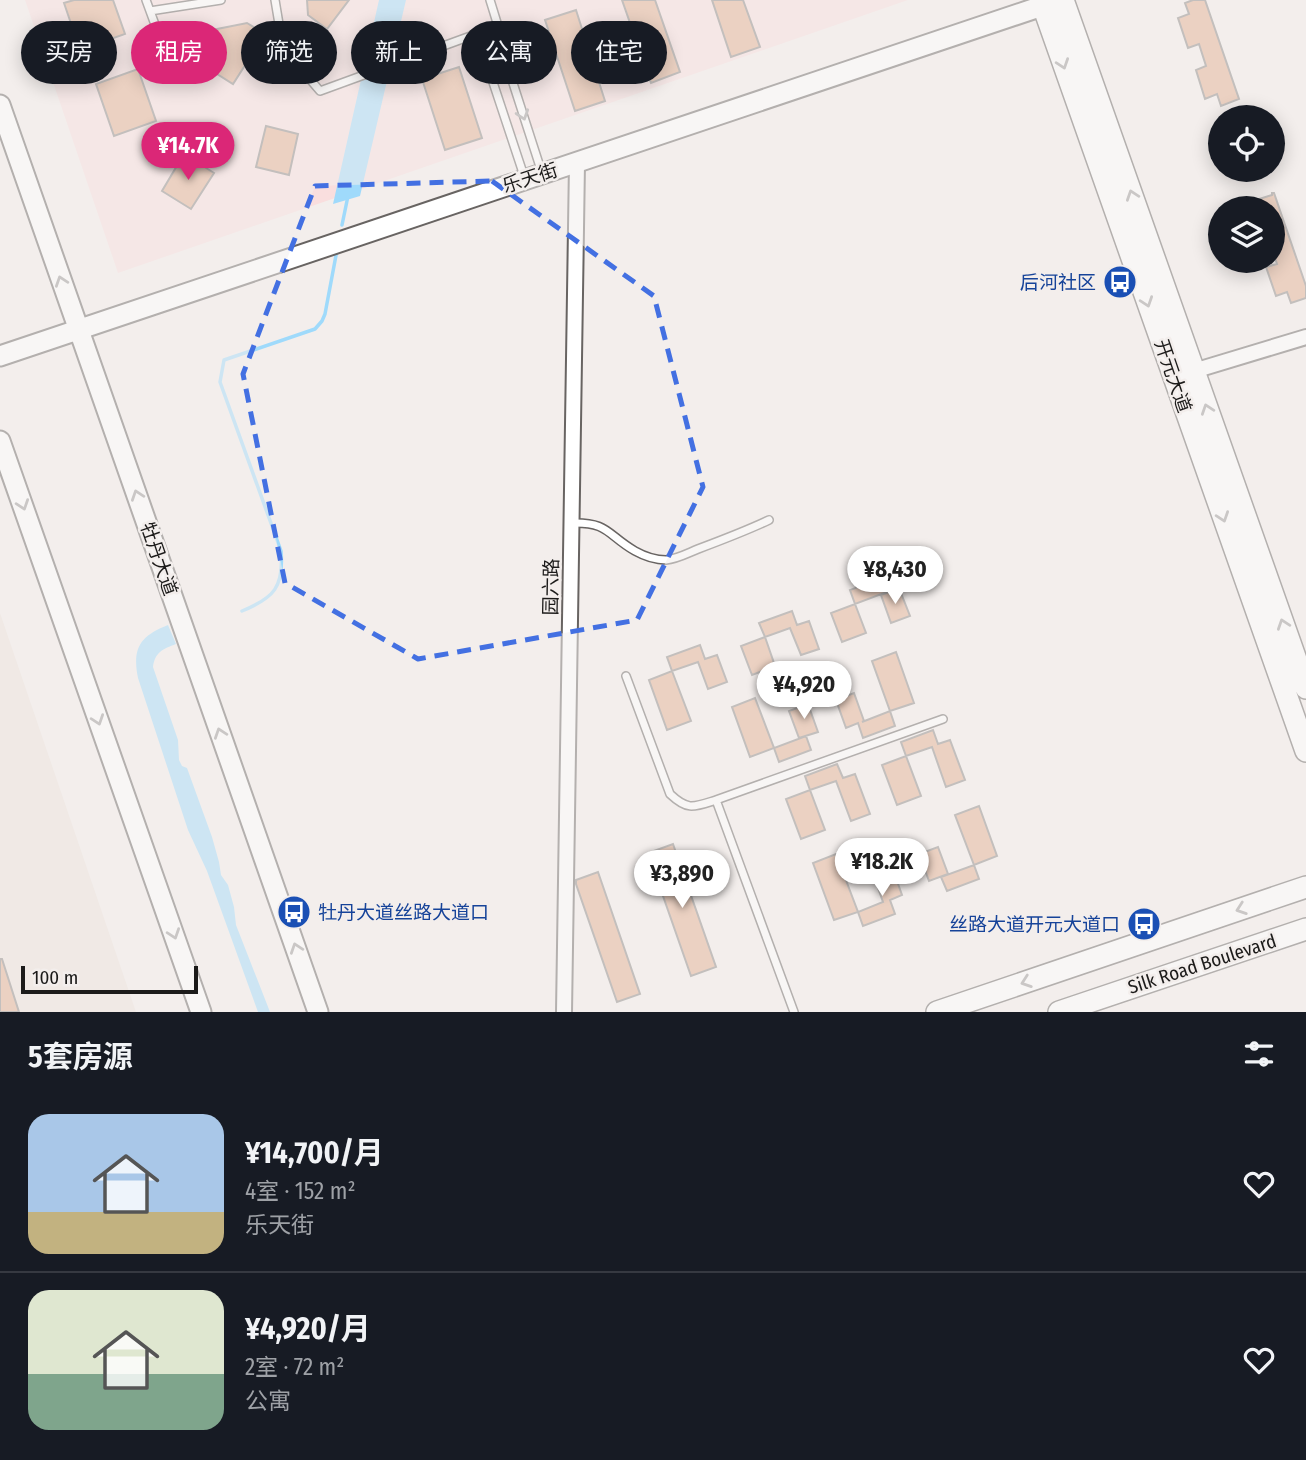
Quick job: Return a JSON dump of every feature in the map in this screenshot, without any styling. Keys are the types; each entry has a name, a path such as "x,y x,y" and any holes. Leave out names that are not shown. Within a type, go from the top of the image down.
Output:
{"main road":[{"name":"开元大道","path":"1049,1 1184,374 1306,688"},
{"name":"开元大道","path":"1184,374 1306,751"},
{"name":"Silk Road Boulevard","path":"937,1012 1306,887"},
{"name":"Silk Road Boulevard","path":"1059,1012 1306,929"}],"street":[{"name":"乐天街","path":"533,173 577,163 1049,1"},
{"name":"乐天街","path":"0,356 77,325 1049,1"},
{"name":"牡丹大道","path":"0,105 318,1012"},
{"name":"园六路","path":"564,1012 577,163"},
{"name":"乐天街","path":"0,345 77,325"},
{"path":"1184,374 1306,337"},
{"path":"0,441 201,1012"}],"lane":[{"path":"146,0 154,21"},
{"path":"150,11 221,0"},
{"path":"275,0 279,24 296,63 320,91 461,40"},
{"path":"489,0 496,21"},
{"path":"497,84 533,173"},
{"path":"511,84 533,173"},
{"path":"571,523 587,522 603,527 646,556 664,560 729,538 769,520"},
{"path":"626,676 670,794 681,804 695,806 943,719"},
{"path":"716,800 793,1012"}],"highlighted area":[{"path":"492,181 654,296 703,487 637,620 418,659 285,583 243,374 315,186"}],"shaded area":[{"path":"25,0 908,0 667,83 667,21 571,21 571,84 665,84 118,273 54,84 117,84 117,21 32,21"},
{"path":"0,613 136,1012 0,1012"}],"water":[{"path":"379,0 406,0 401,21 374,21"},
{"path":"360,84 386,84 360,196 333,204"},
{"path":"168,625 176,644 160,652 153,667 178,740 179,760 182,766 187,768 212,837 221,875 228,885 234,907 236,925 270,1012 258,1012 207,871 188,830 138,678 136,659 140,644 158,629"}],"building":[{"path":"74,0 113,0 125,34 117,37 117,21 70,21 64,3"},
{"path":"307,0 349,0 333,21 316,21 308,15"},
{"path":"622,0 655,0 662,21 629,21"},
{"path":"712,0 743,0 760,47 731,57"},
{"path":"1205,0 1239,99 1221,105 1217,94 1205,99 1196,70 1206,66 1199,44 1188,48 1178,18 1189,14 1185,3"},
{"path":"576,10 580,21 571,21 571,84 600,84 605,101 575,111 557,56 557,21 545,20"},
{"path":"241,24 241,72 233,84 227,80 227,27"},
{"path":"667,35 680,72 667,77"},
{"path":"459,67 461,84 465,84 482,138 445,150 424,84 447,84 447,71"},
{"path":"131,72 131,84 143,84 156,121 114,136 96,84 117,84 117,76"},
{"path":"266,126 298,134 289,175 256,167"},
{"path":"184,154 214,173 191,209 162,191"},
{"path":"1285,225 1306,286 1306,298 1291,303 1287,292 1276,296 1268,273 1285,273"},
{"path":"882,578 887,592 855,604 850,590"},
{"path":"899,588 910,616 891,623 881,595"},
{"path":"855,604 866,633 842,642 831,613"},
{"path":"792,611 797,625 809,621 819,649 801,655 790,628 765,637 759,623"},
{"path":"765,637 775,666 752,675 741,646"},
{"path":"700,645 705,659 717,655 727,682 708,689 698,662 672,671 667,657"},
{"path":"896,652 914,703 890,711 872,661"},
{"path":"672,671 691,721 667,730 649,680"},
{"path":"854,693 864,721 862,722 890,711 895,726 863,738 858,723 846,728 836,700"},
{"path":"755,698 774,748 750,757 732,707"},
{"path":"808,704 818,732 799,738 789,711"},
{"path":"933,730 938,744 950,740 965,780 946,787 932,747 906,756 901,742"},
{"path":"806,736 811,750 779,762 774,748"},
{"path":"906,756 921,796 897,805 882,765"},
{"path":"837,764 843,778 855,774 870,814 851,821 836,781 810,790 805,776"},
{"path":"810,790 825,830 801,839 786,799"},
{"path":"979,806 997,856 974,865 955,815"},
{"path":"673,844 716,967 691,976 648,853"},
{"path":"938,847 948,874 929,881 919,854"},
{"path":"836,854 858,912 834,920 813,863"},
{"path":"974,865 979,879 947,891 941,877"},
{"path":"892,867 902,895 890,900 895,914 863,926 858,912 883,902 873,874"},
{"path":"598,872 640,994 617,1002 576,884 576,880"},
{"path":"2,959 19,1012 0,1012"}],"waterway":[{"path":"342,225 348,196"},
{"path":"242,611 262,601 275,590 281,574 281,551 220,382 224,360 315,329 325,314 337,250"}],"place":[{"name":"后河社区","path":"1120,282"},
{"name":"牡丹大道丝路大道口","path":"294,912"},
{"name":"丝路大道开元大道口","path":"1144,924"}]}
